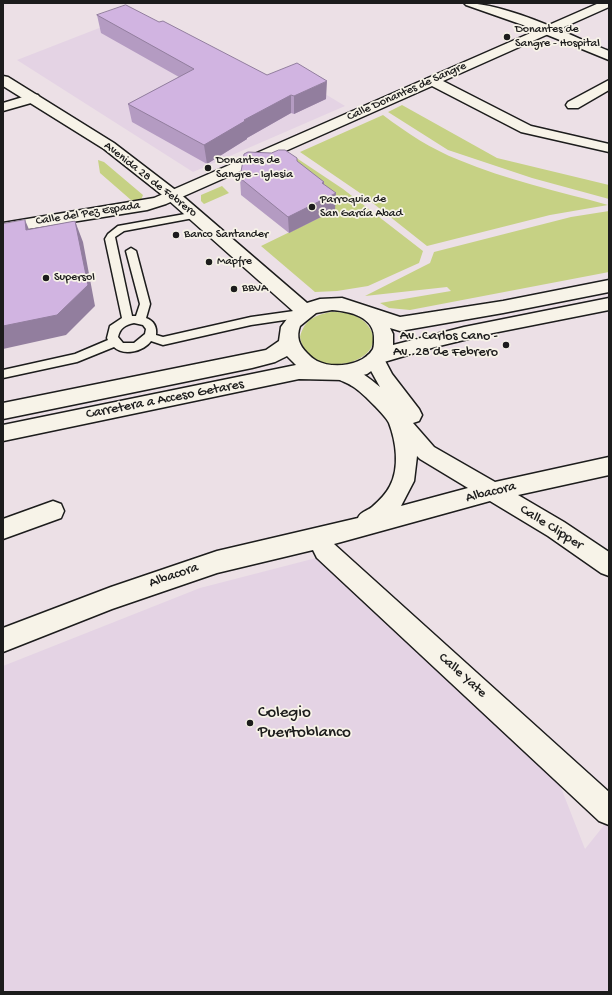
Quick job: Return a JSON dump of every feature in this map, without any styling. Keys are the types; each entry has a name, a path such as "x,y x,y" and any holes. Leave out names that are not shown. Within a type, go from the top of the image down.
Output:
{"street":[{"path":"470,3 505,13 609,56"},
{"name":"Calle Donantes de Sangre","path":"172,195 608,3"},
{"name":"Avenida 28 de Febrero","path":"3,80 109,146 172,195 303,313"},
{"path":"431,80 526,128 609,148"},
{"path":"572,105 609,84"},
{"path":"3,107 33,98"},
{"name":"Calle del Pez Espada","path":"3,228 147,205 172,195"},
{"path":"609,286 503,307 400,324 388,322 375,317 357,307 341,304 324,304 303,313 292,324 289,341 292,349 305,363 334,372 361,369 377,358 414,345 490,327 609,304"},
{"path":"375,317 381,324 385,341 383,349 377,358"},
{"name":"Carretera a Acceso Getares","path":"3,411 252,361 283,351 289,341"},
{"name":"Calle Clipper","path":"377,358 387,382 451,467"},
{"name":"Carretera a Acceso Getares","path":"3,433 299,372 334,372"},
{"name":"Calle Clipper","path":"334,372 364,384 375,394 427,453 490,492 556,529 609,565"},
{"name":"Albacora","path":"351,530 380,515 400,491 407,463 405,442 396,417"},
{"name":"Albacora","path":"3,640 111,598 217,562 321,538 490,492 609,466"},
{"path":"3,529 53,511"},
{"name":"Calle Yate","path":"321,538 325,551 609,811"}],"lane":[{"path":"128,320 110,239 111,236 121,228 196,216"},
{"path":"131,250 145,304 140,320"},
{"path":"150,337 163,341 251,321 303,313"},
{"path":"128,320 140,320 150,324 152,333 142,345 136,347 124,347 114,342 112,334 117,325 128,320"},
{"path":"3,374 77,358 114,342"}],"shaded area":[{"path":"130,16 250,84 292,74 345,106 193,172 17,60"},
{"name":"Colegio Puertoblanco","path":"320,557 558,780 585,849 605,824 609,828 609,992 3,992 3,666 200,588"}],"green space":[{"path":"402,105 497,158 609,185 609,199 532,178 448,150 388,112"},
{"path":"383,115 420,140 459,160 495,174 608,205 550,215 427,246 360,193 300,152"},
{"path":"292,155 343,189 423,251 419,263 368,286 337,291 315,292 261,246 335,210 322,200"},
{"path":"98,160 104,162 143,195 141,200 127,201 131,200 100,173"},
{"path":"222,186 229,193 204,204 201,201 201,195"},
{"path":"609,211 609,272 410,310 389,308 380,303 451,291 447,287 365,296 430,263 434,252 571,217"},
{"path":"331,312 352,315 361,319 369,327 373,339 370,350 360,358 347,363 332,364 318,361 307,352 300,337 304,326 311,319"}],"building":[{"path":"126,5 159,22 163,21 267,75 297,63 327,81 294,96 291,95 244,120 245,121 204,145 128,104 194,69 97,15"},
{"path":"279,150 285,150 297,158 297,161 336,193 288,217 240,178 244,154 248,152 271,153"},
{"name":"Supersol","path":"25,220 26,230 75,221 88,285 57,315 3,326 3,224"}],"place":[{"name":"Donantes de Sangre - Hospital","path":"507,37"},
{"name":"Donantes de Sangre - Iglesia","path":"208,168"},
{"name":"Parroquia de San García Abad","path":"312,207"},
{"name":"Banco Santander","path":"176,235"},
{"name":"Mapfre","path":"209,262"},
{"name":"Supersol","path":"46,278"},
{"name":"BBVA","path":"234,289"},
{"name":"Av. Carlos Cano - Av. 28 de Febrero","path":"506,345"},
{"name":"Colegio Puertoblanco","path":"250,723"}]}
